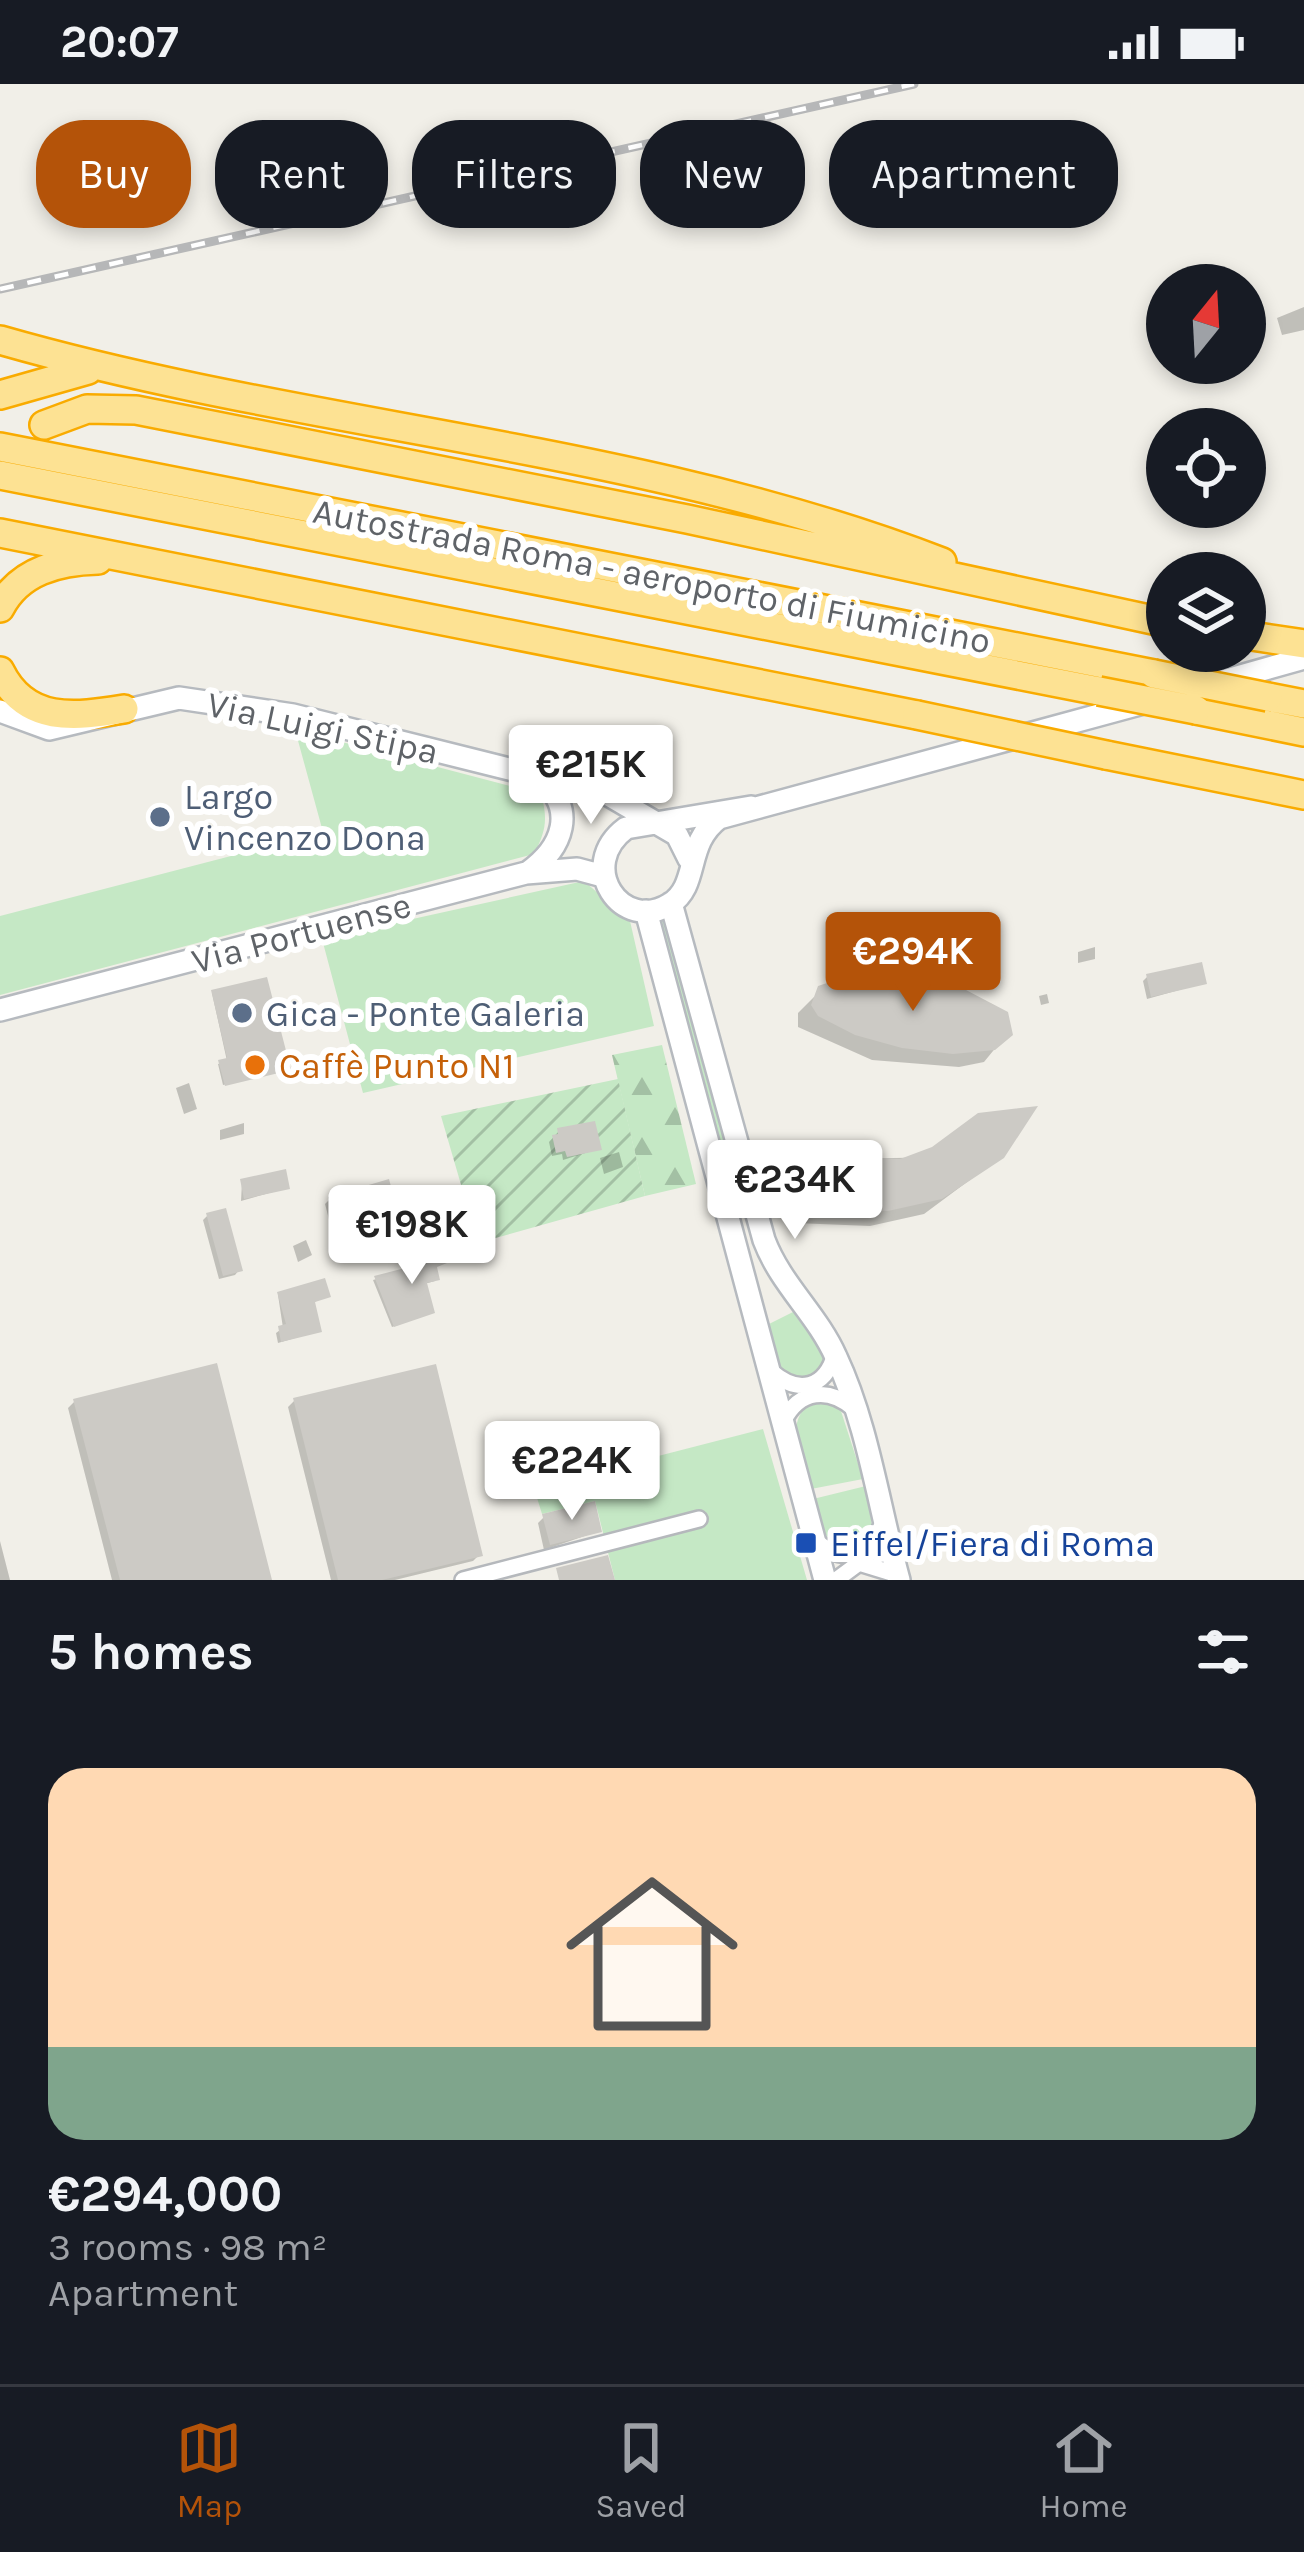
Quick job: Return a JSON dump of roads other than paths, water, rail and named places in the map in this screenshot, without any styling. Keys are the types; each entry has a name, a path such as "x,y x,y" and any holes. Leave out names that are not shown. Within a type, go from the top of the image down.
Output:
{"highway":[{"path":"0,340 110,369 724,491 856,529 1018,592"},
{"path":"0,395 63,373 110,369"},
{"path":"44,425 81,410 136,410 687,519 1146,619"},
{"name":"Autostrada Roma - aeroporto di Fiumicino","path":"0,447 1304,704"},
{"name":"Autostrada Roma - aeroporto di Fiumicino","path":"0,475 1304,732"},
{"path":"0,533 1304,795"},
{"path":"0,608 18,584 50,567 90,560 139,561"},
{"path":"1266,638 1304,644"},
{"path":"0,671 20,699 48,714 76,717 124,709"}],"main road":[{"path":"751,807 713,822 689,859 687,884 671,903 646,911 618,901 603,876 602,862 614,837 626,828 751,807 969,752 1304,658"},
{"name":"Via Luigi Stipa","path":"0,711 49,729 167,699 223,701 614,797 653,824"},
{"path":"526,874 552,852 563,822 557,793 535,775"},
{"path":"653,824 677,836 689,859"},
{"name":"Via Portuense","path":"0,1010 526,874 577,869 603,876"},
{"path":"671,903 769,1252 783,1282 835,1354 898,1578"},
{"path":"646,911 825,1580"}],"street":[{"path":"772,1372 789,1384 810,1386 827,1373 835,1354"},
{"path":"784,1420 795,1404 813,1394 837,1397 853,1408"},
{"path":"464,1580 699,1519"},
{"path":"813,1538 835,1553 857,1554 871,1546 884,1523"},
{"path":"836,1580 859,1562 898,1578"}],"railway":[{"path":"0,289 914,84"}],"place":[{"name":"Largo Vincenzo Dona","path":"160,817"},
{"name":"Gica - Ponte Galeria","path":"242,1013"},
{"name":"Caffè Punto N1","path":"255,1065"},
{"name":"Eiffel/Fiera di Roma","path":"806,1543"}]}
